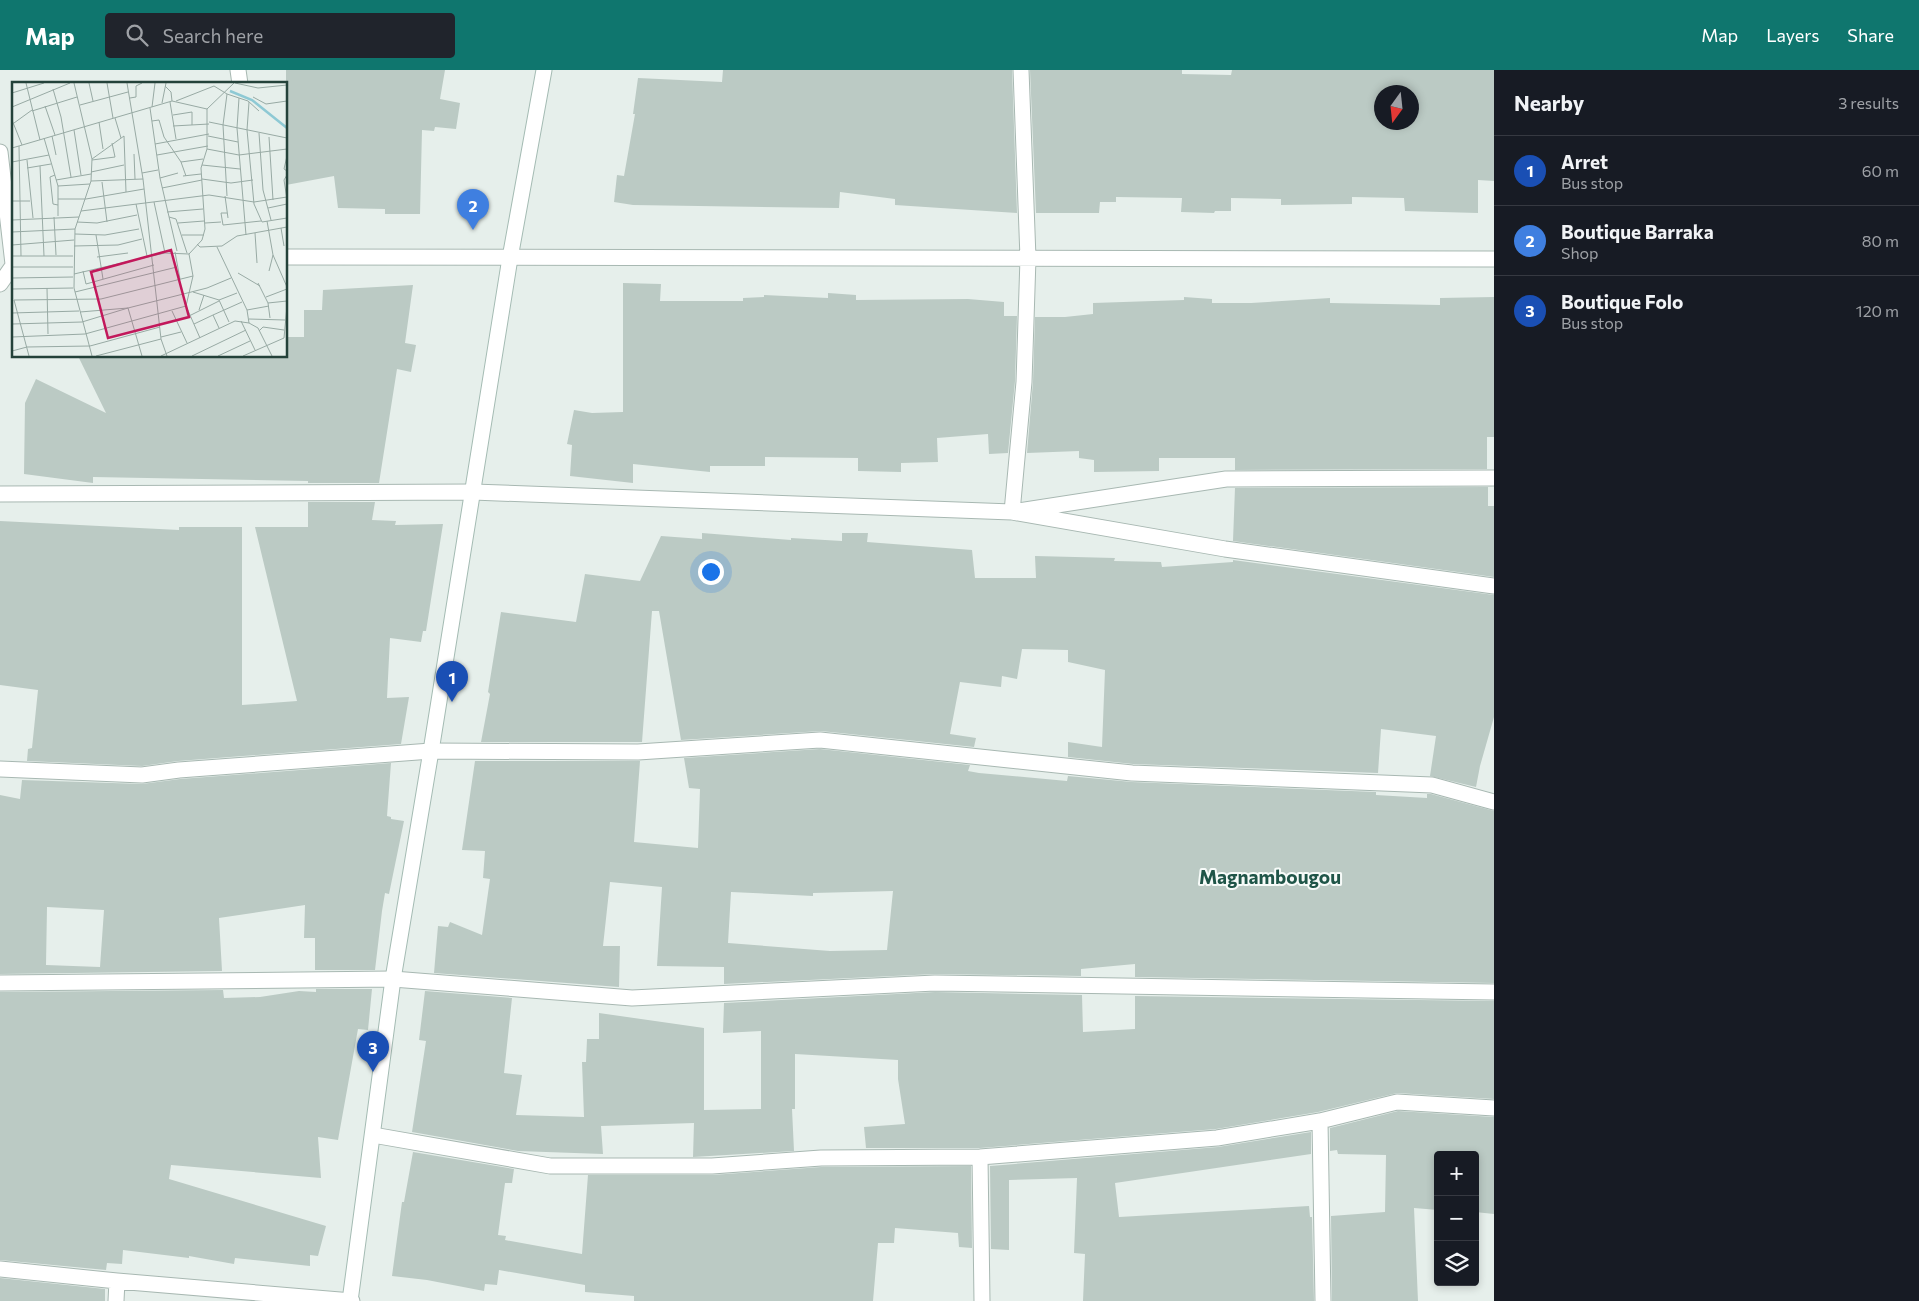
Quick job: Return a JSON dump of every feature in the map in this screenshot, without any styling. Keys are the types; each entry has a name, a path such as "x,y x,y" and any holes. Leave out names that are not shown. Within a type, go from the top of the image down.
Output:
{"street":[{"path":"0,1268 117,1281 350,1301 392,979 431,751 510,258 544,70"},
{"path":"1012,512 1024,382 1028,258 1021,70"},
{"path":"0,152 12,255"},
{"path":"288,258 1494,258"},
{"path":"0,284 12,266"},
{"path":"1012,512 1226,479 1494,478"},
{"path":"0,494 473,492 1012,512 1225,550 1494,586"},
{"path":"0,769 142,776 179,770 431,751 638,752 820,740 1132,774 1432,785 1494,802"},
{"path":"0,982 392,979 632,998 935,983 1494,992"},
{"path":"372,1135 550,1166 712,1166 821,1158 980,1157 1217,1138 1320,1121 1397,1102 1494,1108"},
{"path":"1320,1121 1323,1301"},
{"path":"980,1157 982,1301"},
{"path":"116,1301 117,1281"}],"building":[{"path":"286,70 445,70 440,99 460,103 456,129 435,127 434,131 422,130 420,214 385,214 385,209 338,208 334,176 288,185 288,82 286,82"},
{"path":"723,70 1012,70 1017,213 895,205 895,199 840,192 839,208 633,205 614,202 617,175 624,176 635,114 633,114 638,78 722,82"},
{"path":"1030,70 1182,70 1182,74 1231,75 1232,70 1494,70 1494,181 1478,180 1478,213 1405,211 1404,198 1352,197 1352,204 1281,205 1281,199 1231,198 1231,211 1215,211 1214,213 1181,212 1182,198 1116,197 1116,202 1100,202 1099,213 1036,213"},
{"path":"623,283 661,284 660,301 743,301 743,298 764,297 764,295 828,298 828,293 856,295 856,300 968,299 1004,302 1004,316 1017,316 1015,381 1008,453 989,454 988,434 937,438 938,462 901,463 901,472 858,471 858,458 765,457 765,466 710,466 710,472 633,464 633,483 570,476 572,445 567,444 574,410 592,413 623,412"},
{"path":"413,285 405,343 416,345 411,372 397,369 379,483 93,477 93,483 24,474 25,403 36,379 106,413 79,358 288,358 288,337 304,337 304,310 322,310 323,290"},
{"path":"1184,297 1212,299 1212,303 1251,303 1330,298 1330,303 1440,305 1440,298 1494,297 1494,437 1487,437 1487,469 1235,470 1235,458 1159,458 1159,471 1094,472 1094,460 1079,458 1079,451 1027,453 1033,382 1035,317 1065,317 1093,314 1093,303 1184,300"},
{"path":"1488,487 1488,506 1494,506 1494,577 1233,541 1235,488"},
{"path":"308,502 375,502 372,520 396,521 395,525 443,524 426,631 423,631 421,642 390,638 387,698 409,697 401,744 178,761 142,766 27,761 28,749 32,748 38,690 0,685 0,521 179,530 179,527 242,527 242,705 297,701 255,527 308,527"},
{"path":"702,533 791,540 791,538 842,541 842,533 868,533 867,542 972,550 975,578 1036,578 1035,556 1115,558 1114,561 1161,562 1162,567 1233,562 1233,560 1494,595 1494,717 1476,787 1430,776 1436,736 1381,729 1378,773 1133,764 1068,757 1068,742 1102,747 1105,670 1068,662 1068,650 1022,649 1017,679 1002,676 1001,687 960,682 950,734 976,738 974,747 821,731 681,740 659,611 652,611 642,742 481,742 490,694 488,692 501,612 576,622 585,574 640,581 661,536 702,539"},
{"path":"820,749 970,765 968,771 979,773 1067,781 1068,776 1132,782 1376,792 1376,795 1427,798 1427,794 1431,794 1494,811 1494,983 1135,977 1135,964 1081,969 1081,976 935,974 724,984 724,967 657,966 662,887 610,882 603,946 620,946 619,987 434,973 438,926 448,927 450,922 482,935 490,879 483,878 485,851 462,850 475,761 640,761 634,842 698,848 700,789 689,788 684,758","holes":["893,891 887,950 830,951 728,943 731,892 813,896 813,893"]},
{"path":"391,763 387,816 391,817 391,819 404,821 389,894 385,893 375,970 315,970 315,938 304,938 305,905 219,918 222,971 0,974 0,795 20,799 22,780 142,784 180,779","holes":["47,907 104,910 100,967 46,965"]},
{"path":"316,989 372,989 368,1030 358,1029 338,1140 318,1137 321,1178 171,1165 169,1179 326,1226 318,1256 310,1255 310,1266 235,1258 234,1264 189,1256 189,1258 123,1250 122,1264 107,1263 106,1270 0,1260 0,992 223,990 224,998 260,997 299,991 316,992"},
{"path":"425,991 512,998 504,1073 522,1075 516,1115 584,1117 582,1062 586,1062 587,1039 599,1039 599,1013 704,1028 704,1110 761,1109 761,1031 723,1033 724,1003 935,992 1082,995 1083,1032 1135,1029 1135,996 1494,1001 1494,1099 1397,1093 1318,1112 1216,1129 980,1148 866,1148 864,1127 905,1124 898,1079 898,1060 795,1054 795,1109 792,1109 794,1151 693,1157 694,1123 601,1126 603,1154 518,1151 412,1132 426,1041 419,1040"},
{"path":"1398,1111 1494,1117 1494,1214 1479,1212 1479,1151 1434,1151 1434,1210 1414,1208 1418,1301 1332,1301 1331,1216 1385,1212 1386,1155 1338,1154 1337,1150 1330,1151 1330,1128"},
{"path":"1311,1132 1311,1154 1115,1183 1119,1217 1309,1206 1310,1217 1312,1217 1314,1301 1083,1301 1085,1254 1074,1253 1077,1178 1009,1180 1009,1250 991,1249 990,1166 1218,1147"},
{"path":"413,1152 514,1169 512,1183 505,1183 498,1235 506,1236 505,1240 582,1254 588,1175 712,1175 821,1167 971,1166 972,1248 959,1247 958,1233 895,1228 894,1243 878,1243 873,1301 634,1301 634,1296 585,1292 585,1285 499,1270 497,1285 485,1284 484,1291 427,1280 392,1276 402,1202 404,1202"},
{"path":"0,1278 105,1289 105,1301 0,1301"}],"place":[{"name":"Boutique Barraka","path":"473,230"},
{"name":"Arret","path":"452,702"},
{"name":"Boutique Folo","path":"373,1072"}],"district":[{"name":"Magnambougou","path":"1270,876"}]}
